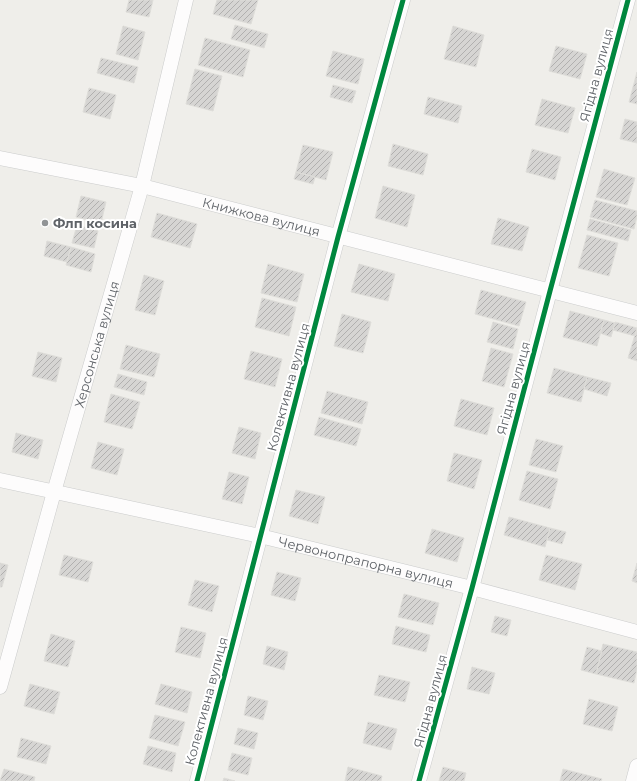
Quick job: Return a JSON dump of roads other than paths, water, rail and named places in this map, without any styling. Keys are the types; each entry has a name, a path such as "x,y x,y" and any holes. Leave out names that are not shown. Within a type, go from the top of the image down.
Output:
{"street":[{"name":"Херсонська вулиця","path":"0,687 54,492 142,186 186,0"},
{"name":"Колективна вулиця","path":"197,781 338,237 403,0"},
{"name":"Ягідна вулиця","path":"419,781 472,588 628,0"},
{"name":"Книжкова вулиця","path":"0,158 142,186 637,313"},
{"name":"Червонопрапорна вулиця","path":"0,480 260,536 472,588 637,632"},
{"path":"633,781 637,766"}],"place":[{"name":"Флп косина","path":"45,223"}]}
